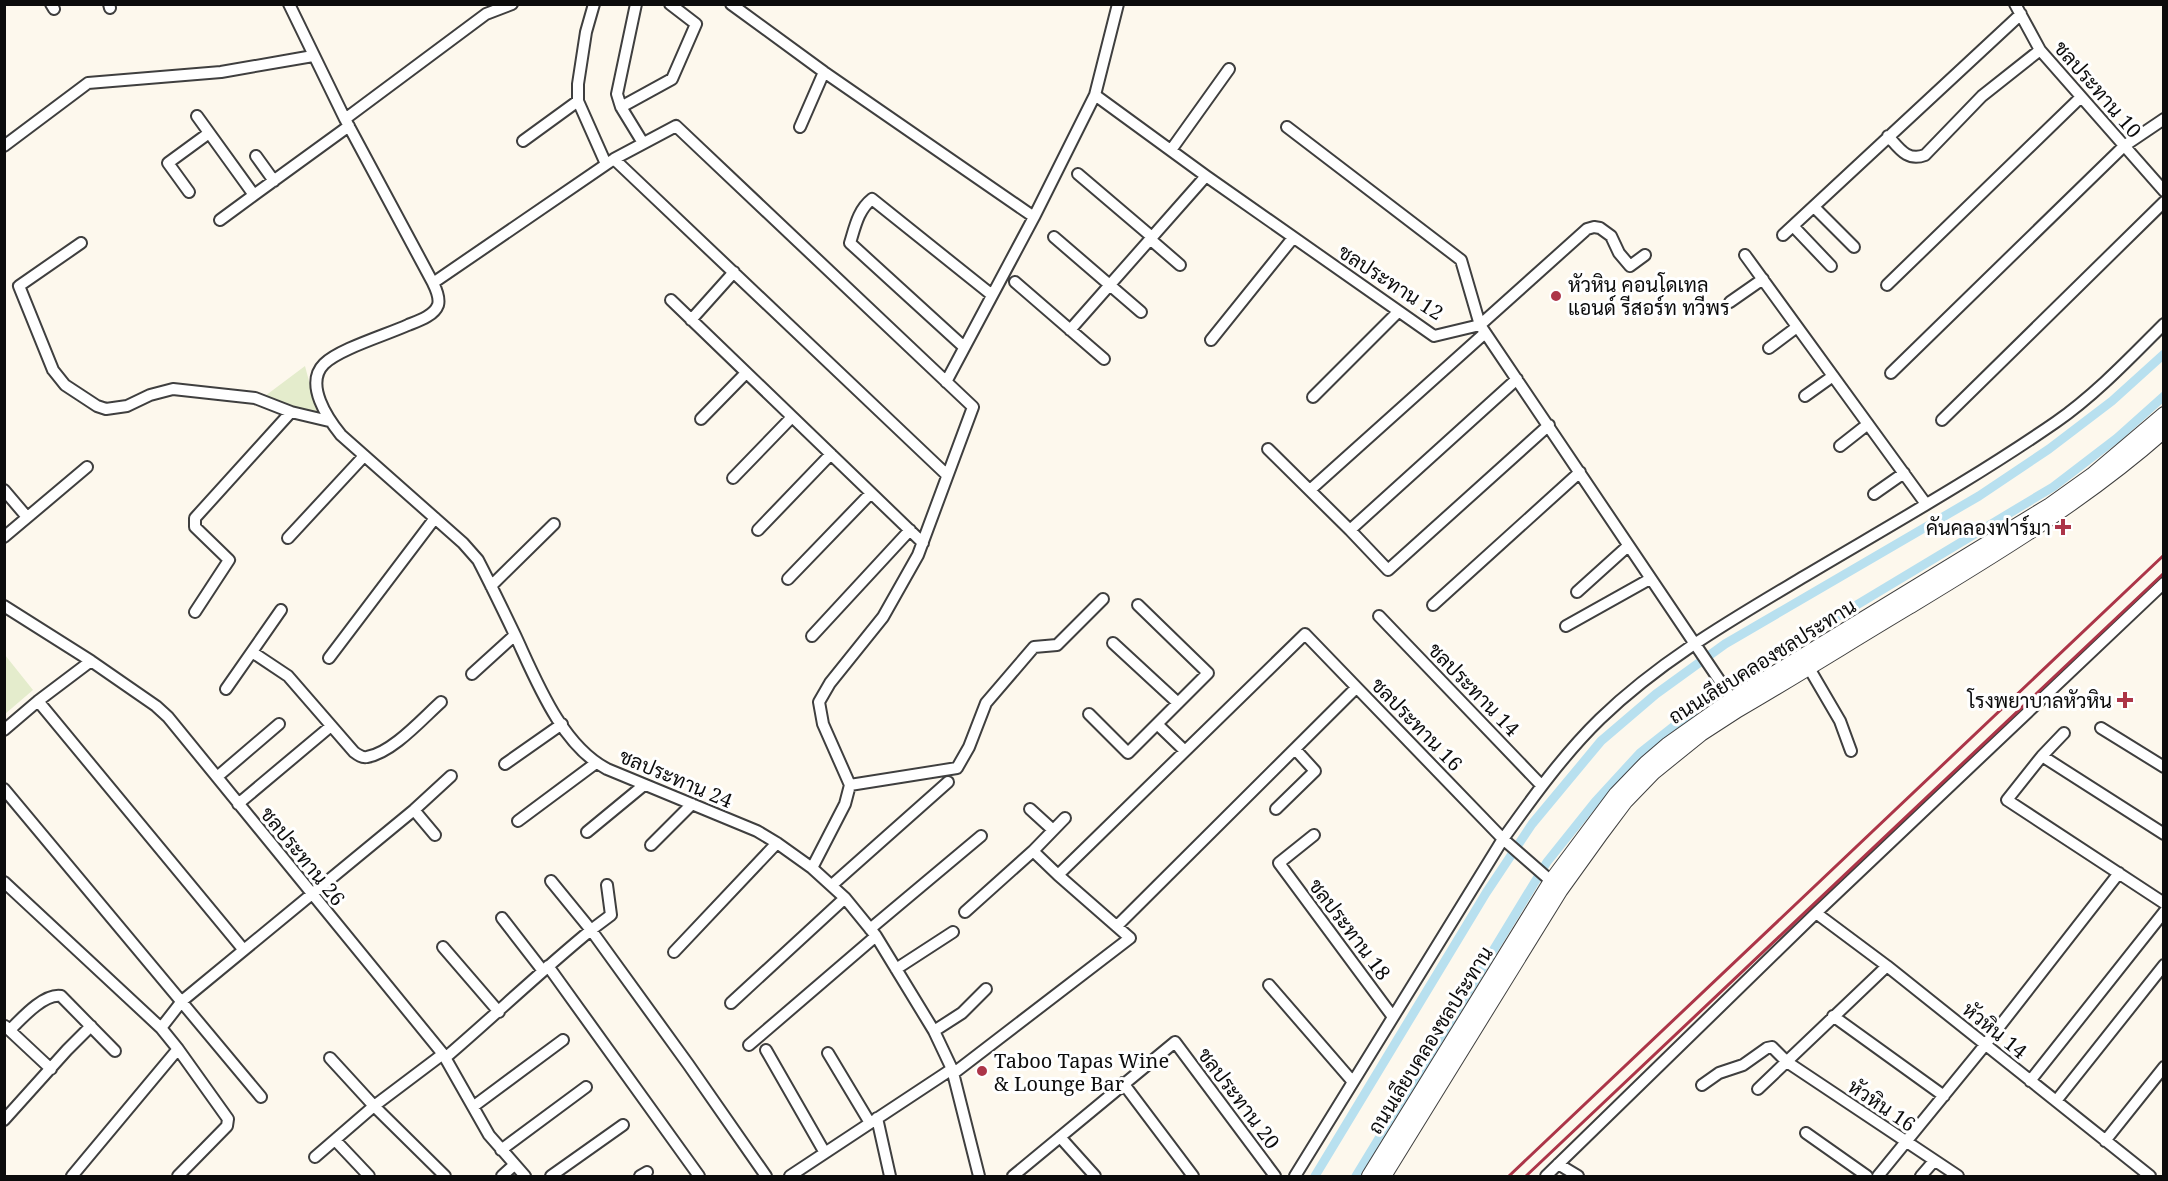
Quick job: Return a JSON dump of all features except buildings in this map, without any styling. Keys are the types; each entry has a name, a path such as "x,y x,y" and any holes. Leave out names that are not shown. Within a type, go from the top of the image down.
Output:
{"street":[{"path":"289,4 347,123 433,283 438,297 438,304 432,312 419,321 336,355 322,365 316,386 320,402 329,421"},
{"path":"220,220 274,181 486,14 512,4"},
{"path":"594,4 586,32 578,84 579,101 610,162 734,272 947,475"},
{"path":"636,4 617,94 621,107 643,143"},
{"path":"621,107 672,79 696,24 670,4"},
{"path":"731,4 824,72 1034,217"},
{"path":"946,382 1034,217 1095,94 1118,4"},
{"path":"1783,235 2018,9"},
{"name":"ชลประทาน 10","path":"2018,9 2040,50 2163,191"},
{"path":"1888,136 1907,156 1916,158 1925,155 1982,96 2040,50"},
{"path":"4,146 88,83 221,72 313,56"},
{"path":"1171,150 1230,69"},
{"path":"800,127 824,72"},
{"name":"ชลประทาน 12","path":"1095,94 1206,176 1434,336 1483,329"},
{"path":"1887,285 2081,97"},
{"path":"523,141 579,101"},
{"path":"197,116 254,195"},
{"path":"1891,373 2124,146 2155,127 2163,119"},
{"path":"433,283 610,162 676,126 973,407 923,543 883,617 830,683 819,702 823,724 850,785 844,804 812,868"},
{"path":"1287,127 1461,260 1483,329 1732,699"},
{"path":"189,192 168,164 209,133"},
{"path":"256,156 274,181"},
{"path":"1078,174 1180,265"},
{"path":"1070,330 1206,176"},
{"path":"964,347 850,243 865,204 872,199 992,295"},
{"path":"1942,420 2163,202"},
{"path":"1814,207 1854,247"},
{"path":"1793,226 1831,266"},
{"path":"1310,490 1587,229 1594,227 1606,232 1619,254 1630,266 1645,255"},
{"path":"1054,237 1141,312"},
{"path":"1211,340 1293,238"},
{"path":"81,243 19,286 53,370 65,385 97,406 106,409 127,406 150,395 173,389 255,398 291,412 329,421"},
{"path":"1744,255 1926,504"},
{"path":"691,320 734,272"},
{"path":"1730,302 1762,279"},
{"path":"1015,282 1104,359"},
{"path":"670,300 923,543"},
{"path":"1313,397 1398,312"},
{"path":"1295,1176 1503,838 1542,786 1599,720 1649,677 1694,643 1926,504 2058,421 2122,365 2163,324"},
{"path":"1769,348 1797,327"},
{"path":"701,419 746,373"},
{"path":"1805,396 1833,376"},
{"path":"1350,530 1517,379"},
{"path":"195,612 230,560 195,527 195,519 291,412"},
{"name":"ถนนเลียบคลองชลประทาน","path":"1369,1176 1551,881 1616,794 1646,763 1667,745 1732,699 2050,505 2092,475 2163,414"},
{"path":"733,478 792,417"},
{"name":"ชลประทาน 24","path":"329,421 341,435 435,518 478,560 537,684 572,740 596,763 757,831 812,868 845,897 873,932 934,1031 953,1071 979,1176"},
{"path":"1840,446 1868,424"},
{"path":"1268,449 1388,570 1549,425"},
{"name":"ถนนเลียบคลองชลประทาน","path":"1384,1176 1560,891 1625,802 1654,772 1701,734 2057,515 2100,484 2163,431"},
{"path":"758,530 831,454"},
{"path":"288,538 364,456"},
{"path":"4,537 87,467"},
{"path":"1432,605 1580,472"},
{"path":"1874,494 1904,473"},
{"path":"4,490 27,517"},
{"path":"788,579 871,493"},
{"path":"329,658 435,518"},
{"path":"491,586 554,524"},
{"path":"812,636 910,530"},
{"path":"1577,592 1628,546"},
{"path":"1566,626 1650,579"},
{"path":"1546,1176 1816,913 2163,583"},
{"path":"850,785 957,768 969,747 986,704 1034,647 1057,645 1103,599"},
{"path":"1089,714 1128,753 1208,674 1138,605"},
{"name":"ชลประทาน 26","path":"4,606 91,661 156,706 178,729 444,1056 489,1136 525,1176"},
{"path":"226,689 281,610"},
{"name":"ชลประทาน 14","path":"1379,616 1542,786"},
{"name":"ชลประทาน 16","path":"1185,751 1305,634 1503,838 1551,881"},
{"path":"472,674 515,635"},
{"path":"1113,643 1178,703"},
{"path":"252,652 288,676 360,757 367,757 394,745 441,702"},
{"path":"4,730 38,700 91,661"},
{"path":"1809,668 1840,721 1851,751"},
{"path":"1116,926 1356,687"},
{"path":"38,700 243,949"},
{"path":"216,777 279,724"},
{"path":"505,764 562,724"},
{"path":"1058,875 1185,751 1157,724"},
{"path":"238,804 331,726"},
{"path":"2101,728 2163,767"},
{"path":"2064,733 2042,756 2007,800 2163,903"},
{"path":"1276,809 1315,771 1294,749"},
{"path":"2042,756 2163,834"},
{"path":"518,821 596,763"},
{"path":"161,1028 182,1001 414,810 451,776"},
{"path":"832,885 948,782"},
{"path":"587,832 644,785"},
{"path":"4,789 261,1097"},
{"path":"651,845 692,804"},
{"path":"1030,809 1053,830"},
{"path":"414,810 435,836"},
{"path":"964,912 1033,851 1065,818"},
{"name":"ชลประทาน 18","path":"1314,835 1279,863 1393,1017"},
{"path":"749,1045 981,836"},
{"path":"674,952 777,843"},
{"path":"790,1176 953,1071 1130,938 1033,851"},
{"path":"1878,1176 1985,1045 2119,873"},
{"path":"552,881 591,930 766,1176"},
{"path":"4,882 161,1028 228,1119 227,1126 178,1176"},
{"path":"315,1157 374,1106 444,1056 499,1012 545,968 611,915 607,885"},
{"path":"731,1003 845,897"},
{"path":"2031,1081 2163,912"},
{"name":"หัวหิน 14","path":"1816,913 1887,966 2150,1176"},
{"path":"502,918 545,968 699,1176"},
{"path":"896,969 953,932"},
{"path":"443,947 499,1012"},
{"path":"2056,1101 2163,965"},
{"path":"1758,1089 1887,966"},
{"path":"1269,985 1353,1082"},
{"path":"934,1031 962,1013 986,989"},
{"path":"51,1069 7,1028 34,1007 56,995 61,996 115,1051"},
{"path":"1833,1016 1944,1096"},
{"path":"5,1118 91,1026"},
{"path":"474,1106 563,1040"},
{"name":"ชลประทาน 20","path":"1123,1083 1174,1042 1275,1176"},
{"name":"หัวหิน 16","path":"1702,1085 1719,1073 1743,1065 1772,1047 1787,1062 1958,1176"},
{"path":"72,1176 178,1049"},
{"path":"766,1050 825,1153"},
{"path":"828,1053 874,1120 890,1176"},
{"path":"330,1058 374,1106 445,1176"},
{"path":"2105,1141 2163,1067"},
{"path":"1013,1176 1123,1083 1192,1176"},
{"path":"501,1149 586,1087"},
{"path":"551,1176 623,1125"},
{"path":"1806,1133 1868,1176"},
{"path":"1060,1137 1095,1176"},
{"path":"335,1140 369,1176"},
{"path":"1921,1176 1934,1161"},
{"path":"1558,1164 1578,1176"},
{"path":"502,1176 514,1165"}],"green space":[{"path":"305,366 318,415 265,396"},
{"path":"5,655 33,690 4,714"}],"waterway":[{"path":"1315,1176 1486,893 1532,824 1601,741 1656,694 1725,644 1979,496 2049,449 2112,401 2164,354"},
{"path":"1356,1176 1547,862 1595,802 1640,753 1735,678 2053,487 2117,438 2164,396"}],"railway":[{"path":"1509,1176 2164,555"},
{"path":"1526,1176 2164,573"}],"place":[{"name":"หัวหิน คอนโดเทล แอนด์ รีสอร์ท ทวีพร","path":"1556,296"},
{"name":"คันคลองฟาร์มา","path":"2063,527"},
{"name":"โรงพยาบาลหัวหิน","path":"2125,700"},
{"name":"Taboo Tapas Wine & Lounge Bar","path":"982,1071"}]}
